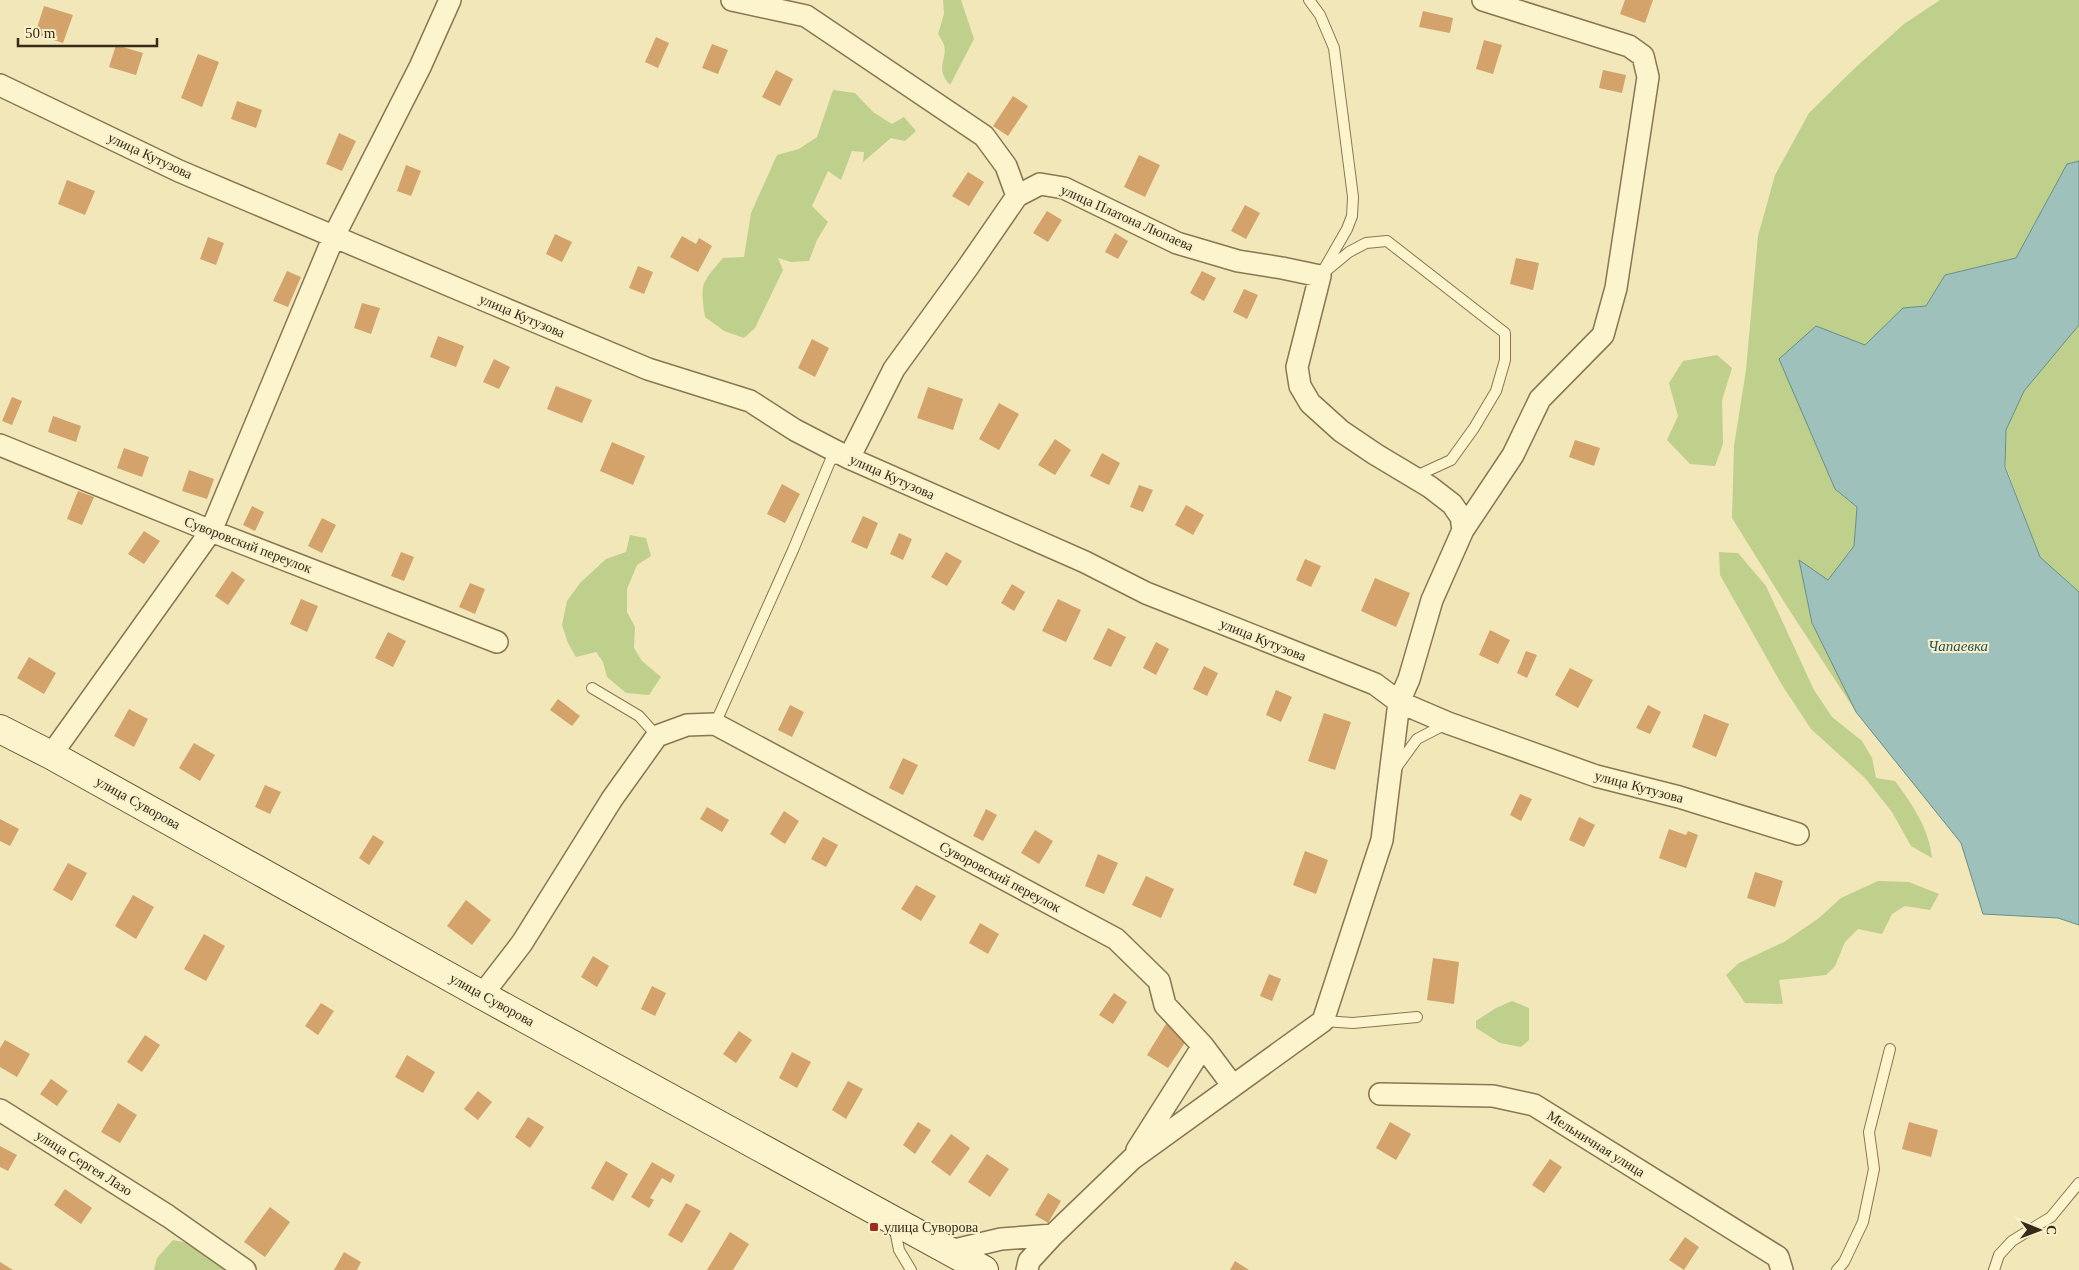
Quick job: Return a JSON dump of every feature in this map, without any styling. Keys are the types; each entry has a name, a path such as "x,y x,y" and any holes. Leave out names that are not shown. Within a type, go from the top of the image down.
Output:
{"street":[{"path":"51,755 212,531 334,236 420,67 450,0"},
{"path":"732,0 806,16 984,136 1006,166 1017,196 968,268 894,369 849,458"},
{"path":"1027,1270 1029,1261 1052,1235 1132,1159 1323,1021 1382,840 1399,702 1409,679 1432,600 1463,530 1513,455 1540,399 1603,335 1616,288 1648,77 1643,56 1629,46 1483,0"},
{"name":"улица Кутузова","path":"0,85 180,171 648,369 750,402 795,430 849,458 1085,562 1146,593 1375,684 1399,702 1448,723 1596,776 1679,797 1798,834"},
{"name":"улица Платона Люпаева","path":"1017,196 1040,184 1064,188 1177,243 1238,261 1320,276"},
{"path":"1320,276 1297,368 1300,386 1310,403 1341,431 1414,477 1452,504 1461,517 1463,530"},
{"name":"Суворовский переулок","path":"0,445 212,531 497,642"},
{"path":"482,995 522,942 612,799 657,736 687,724 715,724"},
{"name":"Суворовский переулок","path":"715,724 1116,939 1160,981 1165,1005 1203,1046 1233,1086"},
{"name":"улица Суворова","path":"0,729 51,755 482,995 984,1270"},
{"path":"1132,1159 1203,1046"},
{"name":"Мельничная улица","path":"1380,1094 1493,1096 1534,1105 1778,1257 1782,1270"},
{"name":"улица Сергея Лазо","path":"0,1110 168,1216 245,1270"},
{"path":"950,1251 1001,1239 1052,1235"}],"lane":[{"path":"1309,0 1320,15 1334,48 1353,196 1352,216 1347,229 1320,276"},
{"path":"1320,276 1358,247 1366,243 1387,241 1504,334 1505,360 1496,391 1474,428 1451,460 1414,477"},
{"path":"715,724 793,550 830,459 849,458"},
{"path":"592,688 639,716 657,736"},
{"path":"1391,774 1417,739 1448,723"},
{"path":"1323,1021 1353,1024 1417,1017"},
{"path":"1837,1270 1844,1262 1863,1222 1874,1169 1869,1132 1890,1049"},
{"path":"1994,1270 2000,1255 2012,1241 2051,1217 2079,1183"},
{"path":"893,1221 900,1250 911,1270"}],"green space":[{"path":"943,0 961,0 974,39 950,85 943,73 945,50 938,34 944,14"},
{"path":"1940,0 2079,0 2079,161 2067,164 2016,258 1945,275 1926,306 1903,308 1865,346 1816,326 1810,431 1835,489 1857,507 1854,546 1828,580 1799,561 1812,623 1856,712 1732,518 1734,446 1746,370 1758,236 1775,175 1809,113 1904,24"},
{"path":"833,90 855,93 873,112 892,124 904,117 916,131 905,141 891,138 863,162 864,152 852,151 841,180 828,171 812,206 828,222 817,240 809,261 791,262 778,258 783,270 755,328 744,338 724,331 705,317 703,290 706,279 723,258 744,257 751,213 777,155 799,149 817,137"},
{"path":"2079,325 2079,592 2040,557 2006,467 2006,430 2024,391"},
{"path":"1717,355 1732,368 1722,400 1723,444 1715,466 1690,464 1667,440 1678,416 1669,383 1683,361"},
{"path":"630,535 646,538 651,556 637,565 627,589 627,612 635,627 634,648 642,661 661,677 649,695 626,693 607,677 603,662 596,652 576,657 568,643 562,625 567,601 580,583 606,559 626,552"},
{"path":"1719,552 1738,553 1766,586 1814,690 1832,717 1862,741 1872,758 1876,778 1895,781 1923,827 1932,858 1911,846 1892,812 1865,778 1811,729 1782,685 1720,575"},
{"path":"1878,881 1909,882 1939,894 1930,910 1905,906 1892,914 1882,934 1858,929 1845,942 1835,966 1826,975 1779,980 1783,1004 1745,1003 1726,975 1739,963 1784,942 1819,918 1841,898"},
{"path":"1512,1001 1529,1008 1529,1040 1521,1047 1500,1043 1476,1028 1476,1021 1496,1008"},
{"path":"173,1240 193,1244 224,1270 154,1270 157,1258"}],"water":[{"name":"Чапаевка","path":"2079,161 2079,325 2024,391 2006,430 2005,467 2040,557 2079,592 2079,925 2058,918 1983,914 1961,843 1856,712 1812,623 1799,560 1828,580 1854,546 1857,507 1835,489 1779,359 1816,326 1865,345 1903,308 1926,306 1945,275 2016,258 2067,164"}],"building":[{"path":"1625,0 1653,0 1645,23 1620,14"},
{"path":"44,6 73,15 63,43 35,34"},
{"path":"1423,11 1453,18 1450,33 1419,27"},
{"path":"656,37 669,43 658,68 645,62"},
{"path":"1484,40 1502,45 1493,74 1476,69"},
{"path":"712,44 728,50 718,74 702,68"},
{"path":"116,45 143,53 136,75 109,67"},
{"path":"198,54 219,62 202,107 181,98"},
{"path":"776,70 793,79 780,106 762,97"},
{"path":"1603,70 1626,75 1622,93 1599,88"},
{"path":"1013,96 1028,106 1008,136 993,126"},
{"path":"237,101 262,110 256,128 231,119"},
{"path":"339,133 356,141 342,171 326,164"},
{"path":"1139,155 1160,165 1145,197 1124,187"},
{"path":"406,165 421,171 411,196 397,191"},
{"path":"968,172 984,182 969,206 952,196"},
{"path":"67,180 95,191 85,215 58,204"},
{"path":"1245,205 1260,213 1246,239 1231,231"},
{"path":"1047,211 1062,220 1048,242 1033,233"},
{"path":"1115,233 1128,241 1118,259 1105,252"},
{"path":"555,234 572,242 562,262 546,254"},
{"path":"682,236 696,244 699,238 712,246 698,272 670,257"},
{"path":"208,237 224,243 216,265 200,259"},
{"path":"1516,258 1539,263 1533,290 1510,284"},
{"path":"638,266 653,272 644,294 629,288"},
{"path":"287,271 301,277 288,307 273,301"},
{"path":"1202,271 1216,278 1204,301 1190,293"},
{"path":"1244,289 1258,295 1247,319 1233,312"},
{"path":"362,303 380,308 371,334 354,328"},
{"path":"438,336 464,346 456,367 430,357"},
{"path":"812,339 829,348 815,377 798,368"},
{"path":"494,359 510,367 499,389 483,382"},
{"path":"556,386 592,400 582,423 547,409"},
{"path":"928,387 963,399 953,430 917,418"},
{"path":"12,397 22,401 12,425 2,421"},
{"path":"999,403 1019,414 999,450 979,439"},
{"path":"53,416 81,426 76,442 48,432"},
{"path":"1055,439 1071,450 1055,475 1038,465"},
{"path":"1575,440 1600,448 1594,466 1569,457"},
{"path":"612,442 645,456 633,485 600,471"},
{"path":"124,448 149,457 142,477 117,468"},
{"path":"1102,453 1120,463 1109,485 1090,476"},
{"path":"189,470 214,479 207,499 182,491"},
{"path":"782,484 800,494 785,523 767,514"},
{"path":"1139,485 1153,490 1143,512 1130,507"},
{"path":"78,491 94,497 82,525 67,519"},
{"path":"1186,505 1204,515 1193,535 1175,525"},
{"path":"252,506 264,512 255,531 243,525"},
{"path":"863,516 878,523 867,549 851,542"},
{"path":"322,518 336,525 322,553 308,546"},
{"path":"144,531 160,541 144,564 128,554"},
{"path":"899,533 912,539 903,560 890,554"},
{"path":"401,552 414,557 404,581 391,576"},
{"path":"946,552 962,561 947,586 931,577"},
{"path":"1305,559 1321,566 1311,587 1296,580"},
{"path":"232,571 245,580 228,605 215,596"},
{"path":"1375,578 1410,593 1396,627 1361,611"},
{"path":"470,583 485,589 475,614 459,607"},
{"path":"1012,584 1025,592 1014,611 1001,603"},
{"path":"301,599 318,606 307,632 290,624"},
{"path":"1058,599 1081,610 1066,642 1042,631"},
{"path":"1108,628 1126,637 1111,667 1093,659"},
{"path":"1490,630 1510,640 1498,664 1479,655"},
{"path":"388,632 406,641 393,667 375,658"},
{"path":"1156,642 1169,649 1156,675 1143,668"},
{"path":"1526,651 1537,655 1527,678 1517,673"},
{"path":"29,657 56,673 44,694 17,678"},
{"path":"1204,666 1218,673 1207,696 1193,689"},
{"path":"1570,668 1593,680 1578,708 1555,695"},
{"path":"1276,690 1292,697 1281,722 1266,715"},
{"path":"558,699 580,716 572,726 550,710"},
{"path":"790,705 804,712 792,737 778,730"},
{"path":"1648,705 1661,712 1650,734 1636,728"},
{"path":"129,709 148,719 134,747 114,736"},
{"path":"1324,713 1351,722 1335,770 1308,761"},
{"path":"1704,714 1729,724 1716,757 1692,747"},
{"path":"194,743 215,755 200,781 179,768"},
{"path":"903,758 918,765 903,795 889,788"},
{"path":"265,785 281,792 270,814 255,807"},
{"path":"1520,794 1532,799 1521,821 1510,815"},
{"path":"707,807 729,820 722,832 700,819"},
{"path":"986,809 997,815 983,841 973,836"},
{"path":"784,811 799,821 785,844 770,834"},
{"path":"1579,817 1595,825 1584,847 1569,840"},
{"path":"0,819 19,829 10,846 0,841"},
{"path":"1669,829 1686,835 1688,831 1698,835 1686,868 1659,858"},
{"path":"1035,830 1053,841 1039,864 1021,853"},
{"path":"373,835 384,842 369,865 359,858"},
{"path":"823,837 838,845 826,867 811,859"},
{"path":"1305,851 1328,860 1316,894 1293,885"},
{"path":"1098,854 1118,863 1104,894 1085,886"},
{"path":"68,863 87,873 72,901 53,890"},
{"path":"1755,872 1783,881 1775,907 1747,898"},
{"path":"1146,876 1174,889 1161,918 1132,905"},
{"path":"916,885 936,896 921,921 901,909"},
{"path":"133,895 154,907 136,939 115,926"},
{"path":"466,900 491,920 472,945 447,926"},
{"path":"980,923 999,934 988,954 969,943"},
{"path":"204,934 225,946 206,981 184,969"},
{"path":"593,956 609,966 597,987 581,977"},
{"path":"1433,958 1459,962 1454,1004 1427,1000"},
{"path":"1269,974 1281,979 1272,1001 1260,996"},
{"path":"652,986 666,993 655,1016 641,1009"},
{"path":"1114,993 1127,1002 1113,1024 1099,1015"},
{"path":"321,1003 334,1011 318,1035 305,1026"},
{"path":"1166,1024 1188,1038 1168,1068 1147,1055"},
{"path":"739,1031 752,1040 736,1063 723,1054"},
{"path":"145,1035 160,1045 142,1072 127,1062"},
{"path":"5,1040 30,1054 17,1077 0,1067 0,1048"},
{"path":"792,1052 811,1062 797,1088 779,1078"},
{"path":"407,1055 435,1072 423,1093 395,1077"},
{"path":"51,1079 68,1091 57,1106 40,1094"},
{"path":"848,1081 863,1089 846,1119 832,1110"},
{"path":"478,1091 492,1102 478,1120 464,1109"},
{"path":"118,1103 137,1115 120,1143 101,1132"},
{"path":"528,1117 544,1127 530,1148 515,1137"},
{"path":"918,1122 931,1130 915,1154 903,1145"},
{"path":"1390,1122 1411,1134 1396,1160 1376,1148"},
{"path":"1909,1122 1938,1130 1931,1157 1902,1149"},
{"path":"951,1134 970,1148 950,1176 931,1162"},
{"path":"0,1146 17,1155 8,1171 0,1167"},
{"path":"987,1154 1009,1169 990,1197 968,1182"},
{"path":"1550,1159 1562,1167 1544,1193 1532,1185"},
{"path":"606,1161 628,1174 613,1201 591,1188"},
{"path":"652,1162 675,1175 671,1183 662,1178 650,1198 654,1200 649,1208 631,1197"},
{"path":"65,1189 92,1208 81,1224 54,1205"},
{"path":"1048,1193 1061,1201 1048,1223 1035,1215"},
{"path":"686,1203 701,1211 682,1243 668,1235"},
{"path":"270,1207 290,1222 265,1257 244,1242"},
{"path":"730,1232 749,1244 733,1270 707,1270"},
{"path":"1685,1237 1699,1247 1684,1270 1669,1260"},
{"path":"344,1252 361,1262 357,1270 334,1270"},
{"path":"1235,1261 1249,1270 1230,1270"},
{"path":"0,1262 13,1270 0,1270"}],"place":[{"name":"улица Суворова","path":"874,1227"}]}
